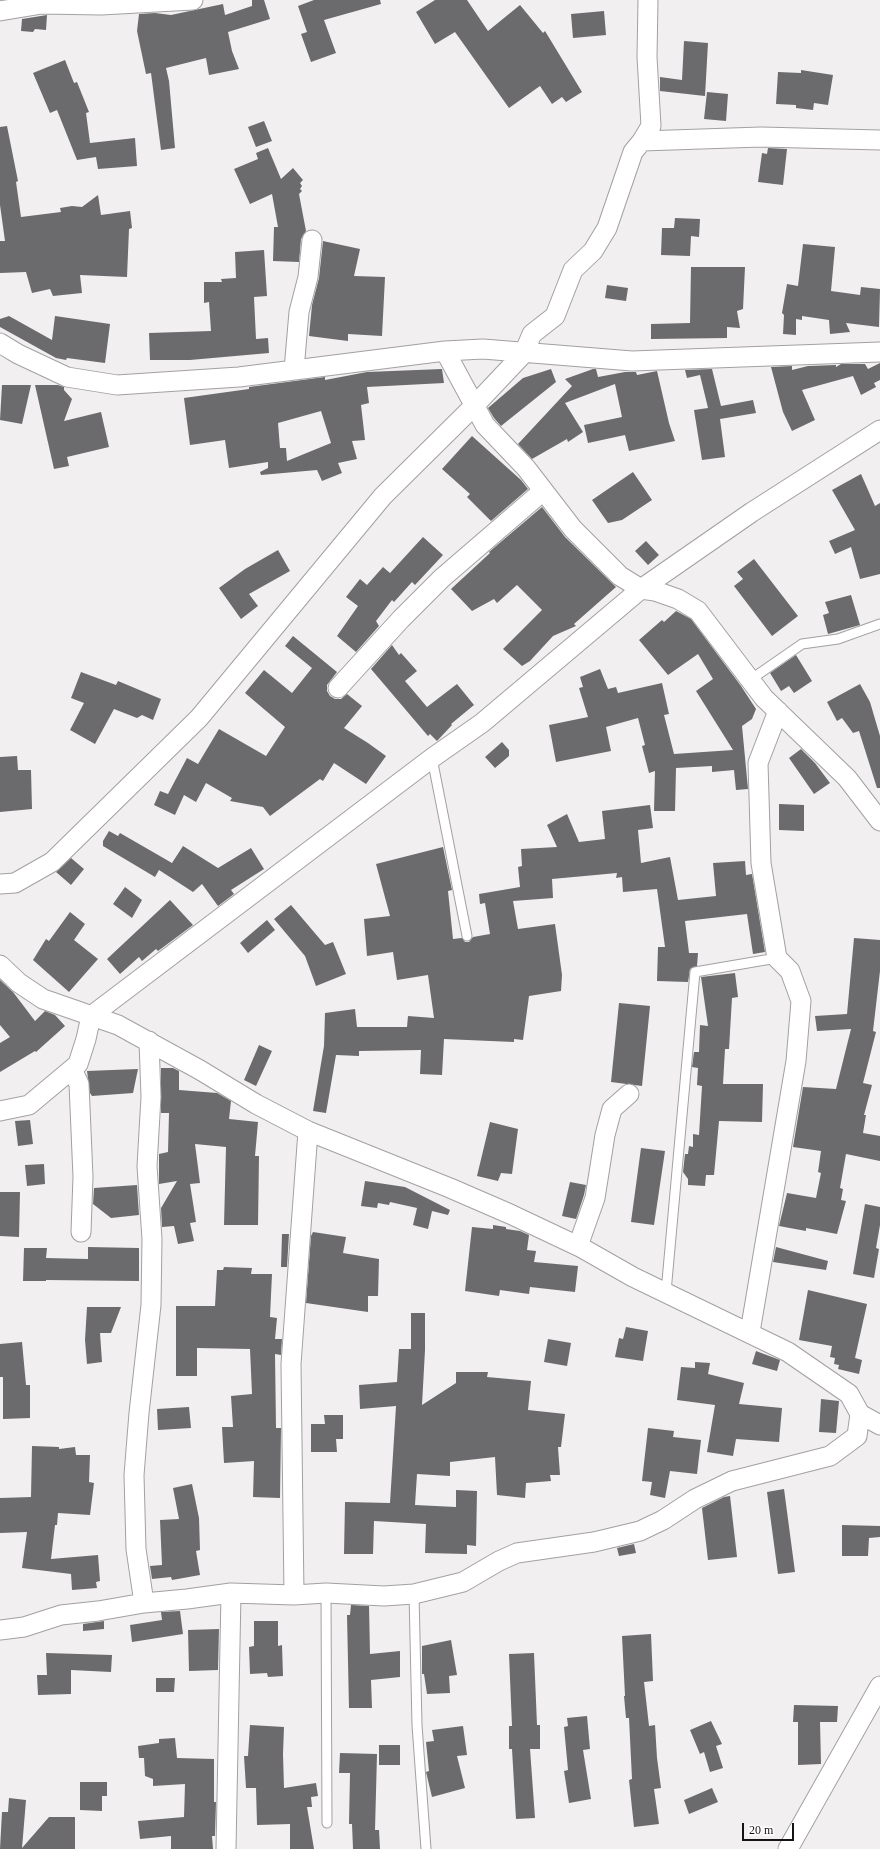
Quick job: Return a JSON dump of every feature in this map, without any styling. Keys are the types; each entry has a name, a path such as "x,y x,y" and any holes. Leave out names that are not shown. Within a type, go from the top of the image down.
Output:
{"street":[{"path":"0,11 42,4 101,6 193,0"},
{"path":"0,884 15,883 52,862 199,718 383,496 474,406 524,353 532,334 555,316 573,270 593,252 607,228 633,152 642,142 651,126 647,57 648,0"},
{"path":"642,142 761,137 823,140 880,140"},
{"path":"294,370 299,312 308,277 312,240"},
{"path":"0,343 18,354 67,377 117,385 239,377 445,351 483,350 632,360 880,352"},
{"path":"445,351 485,425 526,468 573,529 620,576 641,589 656,591 678,599 698,611 764,698 846,778 877,812"},
{"path":"0,1111 28,1105 78,1064 91,1016 432,758 482,722 641,589 752,512 880,430"},
{"path":"338,688 401,619 442,578 543,491"},
{"path":"750,1332 796,1061 801,1001 790,971 777,958 761,863 758,763 778,711"},
{"path":"0,965 19,983 43,999 118,1025 256,1104 308,1131 450,1188 578,1246 633,1277 750,1332 788,1352 849,1394 860,1414 880,1424"},
{"path":"144,1603 136,1549 134,1475 151,1305 152,1239 147,1166 150,1097 149,1042"},
{"path":"72,1069 79,1084 83,1177 81,1232"},
{"path":"578,1246 595,1198 605,1135 612,1109 629,1094"},
{"path":"294,1595 291,1364 308,1131"},
{"path":"0,1630 24,1627 61,1615 98,1611 144,1603 231,1593 294,1595 326,1593 384,1596 414,1594 463,1582 498,1561 517,1553 594,1542 640,1531 663,1520 695,1499 732,1481 830,1456 857,1436 860,1414"},
{"path":"226,1849 231,1593"},
{"path":"788,1849 880,1686"}],"lane":[{"path":"750,680 802,644 838,639 880,624"},
{"path":"432,758 467,936"},
{"path":"666,1292 695,972 777,958"},
{"path":"326,1593 327,1823"},
{"path":"414,1594 417,1725 426,1849"}],"building":[{"path":"252,0 264,0 270,19 228,32 232,51 239,69 209,75 206,58 166,68 169,81 175,148 161,150 151,73 146,74 137,31 139,14 155,13 171,15 223,4 225,15 252,6"},
{"path":"314,0 380,0 381,4 324,20 336,53 311,62 301,34 307,32 298,6"},
{"path":"435,0 467,0 488,31 520,5 543,33 545,31 582,92 566,102 562,97 552,104 540,86 509,108 455,32 435,44 416,12"},
{"path":"604,11 606,35 573,38 571,14"},
{"path":"47,15 46,30 35,29 33,32 21,31 22,19"},
{"path":"684,41 708,43 705,96 660,91 660,77 682,80"},
{"path":"65,60 74,83 77,82 89,112 86,113 90,143 135,138 137,166 98,169 96,157 77,160 57,110 50,113 33,73"},
{"path":"801,70 833,75 828,105 814,103 813,110 796,108 796,105 776,104 778,72 801,73"},
{"path":"707,92 728,94 726,121 704,119"},
{"path":"264,121 272,141 256,147 248,127"},
{"path":"7,126 18,181 16,182 21,217 61,212 60,208 72,206 82,207 98,195 101,215 130,211 132,228 129,229 127,277 80,275 82,293 53,296 50,289 32,293 26,272 0,273 0,241 5,241 0,205 0,127"},
{"path":"268,148 281,179 293,168 303,180 300,183 302,186 300,189 302,191 299,194 306,231 301,239 299,262 273,261 274,227 278,227 272,194 250,204 234,169 258,159 256,153"},
{"path":"768,148 787,149 783,185 758,182 762,153 767,154"},
{"path":"675,218 700,219 699,237 691,236 690,256 661,255 662,228 674,228"},
{"path":"323,241 360,249 354,276 385,277 382,336 348,334 348,341 309,336 312,305 319,278"},
{"path":"803,244 835,247 831,291 860,295 861,287 880,289 879,327 846,323 850,332 830,334 829,320 802,316 802,320 796,319 796,335 783,334 784,315 782,313 787,284 798,286"},
{"path":"264,250 267,296 254,297 256,339 268,338 269,353 190,360 150,360 149,333 211,331 209,302 204,303 204,282 222,282 221,279 236,278 235,252"},
{"path":"691,267 745,267 743,309 737,311 740,328 727,327 727,338 651,339 651,324 690,323"},
{"path":"607,285 628,288 626,301 605,298"},
{"path":"9,316 52,340 55,316 110,324 105,363 56,358 0,327 0,319"},
{"path":"880,363 880,380 874,383 876,387 861,395 853,376 802,390 815,420 792,431 783,412 771,367 792,366 792,370 808,366 836,365 836,367 841,364 865,364 868,369"},
{"path":"442,369 444,383 367,387 369,403 361,405 365,440 352,441 357,459 338,463 342,473 322,481 317,470 261,475 260,472 268,468 268,462 229,468 225,440 190,445 184,398 249,389 249,387 325,377 325,380 367,372","holes":["321,411 331,443 287,461 286,448 280,448 278,423"]},
{"path":"551,369 556,382 501,426 488,408 523,378"},
{"path":"596,369 598,377 625,372 636,372 637,375 657,371 669,423 675,441 629,451 625,435 588,443 584,425 622,417 615,384 565,403 583,432 568,442 567,439 532,459 518,444 572,386 565,379"},
{"path":"712,369 721,406 753,400 756,413 720,419 725,457 702,460 694,410 708,408 700,375 687,378 685,370"},
{"path":"2,385 31,385 22,424 0,420"},
{"path":"35,385 58,385 64,387 64,390 72,399 64,421 101,412 109,447 67,457 69,466 54,469"},
{"path":"472,436 521,480 528,489 491,521 467,497 470,494 442,469"},
{"path":"633,472 652,500 622,520 608,523 592,500"},
{"path":"861,474 875,506 880,503 880,574 860,579 851,547 835,554 829,541 855,530 832,490"},
{"path":"542,507 565,537 616,587 574,624 576,626 553,636 530,661 522,666 503,649 542,610 517,585 497,603 494,599 472,611 451,589 490,553 489,552"},
{"path":"423,537 443,555 415,585 412,582 394,602 392,600 376,621 379,626 356,652 337,636 358,606 346,597 360,579 367,585 383,567 390,573"},
{"path":"646,541 659,555 648,565 635,551"},
{"path":"278,550 290,571 249,594 258,606 241,619 219,588 245,569"},
{"path":"754,559 798,616 772,636 734,586 743,579 737,572"},
{"path":"851,595 860,625 828,634 823,615 829,613 825,602"},
{"path":"676,611 691,619 741,686 756,709 752,719 742,726 748,789 736,790 734,770 712,772 712,766 676,768 675,811 654,811 655,771 649,773 642,746 645,745 638,718 606,727 611,751 556,762 549,725 588,717 579,688 583,687 580,677 600,669 608,689 616,687 618,693 662,683 669,714 664,715 674,754 733,750 696,691 713,679 698,654 668,675 639,640 662,620 664,622"},
{"path":"293,636 337,672 327,685 327,691 330,696 335,699 341,699 347,694 362,706 344,728 386,756 366,784 334,763 323,781 320,779 270,816 263,807 230,801 232,798 206,783 196,802 184,795 175,815 154,805 160,791 168,794 187,758 198,764 219,729 266,756 285,727 245,693 264,670 292,693 312,668 285,646"},
{"path":"392,645 399,655 401,653 417,671 405,681 427,707 457,684 474,705 451,724 452,725 437,741 430,734 428,736 371,669"},
{"path":"796,655 812,681 794,693 789,686 781,691 770,673"},
{"path":"81,672 116,685 118,681 161,699 153,720 142,715 137,718 114,709 95,744 70,730 84,703 71,698"},
{"path":"860,684 870,702 880,736 880,788 877,788 859,731 853,733 842,718 837,721 827,702"},
{"path":"502,742 509,750 509,756 495,768 485,757"},
{"path":"801,749 815,763 830,783 814,794 789,758"},
{"path":"17,756 18,770 31,770 32,809 0,812 0,757"},
{"path":"779,804 804,805 804,831 779,830"},
{"path":"650,805 653,828 638,830 641,863 670,857 678,900 716,896 713,863 745,861 746,875 752,874 765,952 753,954 747,914 685,921 689,953 698,953 697,966 690,969 688,982 657,981 658,947 665,947 657,889 623,892 622,877 616,878 617,873 552,879 553,898 513,901 518,929 555,924 562,975 561,991 529,996 523,1040 514,1039 514,1042 444,1039 442,1075 420,1074 421,1050 359,1051 359,1056 336,1055 326,1113 313,1111 324,1046 325,1013 355,1009 357,1027 407,1027 408,1016 434,1018 428,975 397,980 393,952 367,956 364,919 390,916 376,864 443,847 452,890 448,891 453,939 462,938 465,942 469,942 473,937 490,934 485,903 480,904 479,894 520,887 518,867 522,866 521,849 557,847 547,825 567,814 579,842 605,839 602,811"},
{"path":"109,831 118,836 120,833 172,863 183,846 218,868 251,848 264,869 231,890 234,894 218,906 202,884 193,892 159,870 155,877 103,846 103,841"},
{"path":"71,858 84,869 71,885 56,872"},
{"path":"125,887 142,900 132,918 113,904"},
{"path":"170,900 193,925 158,951 156,949 142,961 139,957 120,974 107,959"},
{"path":"291,905 325,945 333,942 346,974 316,986 305,956 274,919"},
{"path":"70,912 85,924 74,940 98,959 69,992 33,960 46,939 49,941"},
{"path":"267,920 275,930 248,953 240,943"},
{"path":"854,938 880,940 880,971 873,1031 876,1032 863,1083 872,1085 864,1115 866,1115 863,1133 880,1136 880,1161 846,1154 840,1188 843,1189 841,1200 846,1201 837,1234 806,1228 806,1231 779,1226 787,1193 816,1198 821,1173 818,1172 821,1151 793,1147 803,1087 836,1089 851,1029 817,1031 815,1016 847,1014"},
{"path":"735,973 738,997 732,998 729,1049 725,1049 723,1084 763,1084 762,1122 719,1121 714,1175 706,1175 705,1186 688,1185 688,1179 683,1172 685,1154 688,1154 689,1146 693,1147 693,1134 699,1135 702,1086 697,1085 698,1068 692,1067 694,1052 699,1052 700,1025 708,1026 701,977"},
{"path":"0,980 13,992 35,1021 45,1011 55,1015 65,1026 36,1052 35,1051 0,1072 0,1043 10,1037 0,1025"},
{"path":"619,1003 650,1006 642,1086 611,1082"},
{"path":"259,1045 272,1051 256,1086 244,1080"},
{"path":"161,1068 173,1068 179,1071 179,1090 217,1093 231,1101 229,1119 258,1122 255,1156 259,1156 258,1225 224,1225 226,1147 195,1144 200,1183 190,1184 196,1222 190,1223 194,1241 178,1244 174,1226 162,1227 161,1208 177,1181 159,1184 159,1154 168,1152 169,1113 161,1113"},
{"path":"138,1069 133,1093 92,1096 90,1093 87,1071"},
{"path":"30,1120 33,1144 18,1146 15,1121"},
{"path":"490,1122 518,1129 512,1174 501,1173 498,1181 477,1176"},
{"path":"641,1148 665,1151 654,1225 631,1222"},
{"path":"44,1164 45,1184 27,1186 25,1165"},
{"path":"365,1181 405,1187 450,1210 448,1215 432,1211 428,1229 413,1225 417,1208 390,1202 389,1205 378,1203 377,1208 361,1206"},
{"path":"570,1182 586,1185 576,1219 562,1216"},
{"path":"137,1185 139,1215 111,1218 93,1204 94,1188"},
{"path":"0,1192 20,1192 19,1237 0,1236"},
{"path":"865,1204 880,1207 880,1225 876,1248 879,1249 874,1278 853,1274"},
{"path":"493,1225 506,1227 506,1229 520,1231 529,1235 527,1250 536,1251 534,1262 578,1266 575,1292 530,1287 529,1294 500,1290 499,1296 465,1291 472,1227 493,1229"},
{"path":"313,1232 346,1237 343,1253 379,1259 378,1296 368,1296 368,1312 306,1303 311,1236"},
{"path":"282,1234 289,1234 287,1267 281,1267"},
{"path":"88,1247 139,1248 139,1281 23,1281 24,1248 47,1248 46,1258 88,1259"},
{"path":"776,1247 828,1261 826,1270 773,1262"},
{"path":"224,1267 252,1268 251,1274 272,1274 270,1317 277,1318 275,1339 282,1339 281,1355 275,1354 276,1428 281,1428 280,1498 253,1497 254,1461 224,1463 222,1427 233,1427 231,1396 252,1394 250,1349 197,1348 197,1376 176,1376 176,1306 215,1306 217,1270 223,1270"},
{"path":"808,1290 867,1304 855,1358 862,1360 859,1374 838,1369 839,1365 834,1364 835,1358 830,1357 832,1346 799,1340"},
{"path":"87,1307 121,1307 111,1333 100,1333 102,1362 87,1364 85,1340"},
{"path":"411,1313 425,1313 425,1350 422,1405 456,1383 456,1372 488,1372 487,1377 531,1381 528,1410 565,1414 561,1447 558,1447 560,1475 550,1475 551,1481 526,1483 525,1498 497,1495 495,1457 450,1462 450,1476 417,1474 415,1505 456,1507 456,1490 477,1491 476,1546 467,1545 467,1554 425,1553 426,1524 374,1521 373,1554 344,1554 345,1502 390,1503 396,1406 360,1409 359,1385 397,1382 399,1349 411,1349"},
{"path":"626,1327 648,1331 643,1361 615,1357 619,1338 623,1339"},
{"path":"548,1339 571,1343 567,1366 544,1362"},
{"path":"22,1342 26,1385 30,1385 30,1418 3,1419 3,1377 0,1377 0,1344"},
{"path":"756,1351 780,1360 777,1371 752,1364"},
{"path":"695,1362 710,1363 708,1374 744,1383 739,1404 782,1408 779,1442 736,1439 733,1456 707,1452 715,1405 677,1400 681,1367 695,1368"},
{"path":"821,1399 839,1401 836,1433 819,1432"},
{"path":"189,1407 191,1428 158,1430 157,1409"},
{"path":"324,1415 343,1415 343,1439 336,1439 337,1452 311,1452 311,1424 325,1424"},
{"path":"648,1428 674,1431 673,1437 701,1440 697,1474 670,1471 665,1498 650,1495 652,1482 642,1481"},
{"path":"32,1446 59,1447 59,1449 75,1447 76,1455 90,1455 89,1482 94,1483 90,1515 58,1513 51,1559 98,1555 100,1581 96,1582 97,1588 72,1590 71,1574 22,1568 27,1532 0,1533 0,1498 31,1497"},
{"path":"192,1484 199,1518 200,1550 196,1551 200,1575 172,1580 171,1577 152,1579 150,1566 162,1565 160,1520 179,1519 173,1488"},
{"path":"784,1489 795,1572 778,1574 767,1492"},
{"path":"730,1496 737,1557 708,1560 702,1508 724,1497"},
{"path":"842,1525 880,1526 880,1537 869,1538 868,1556 842,1556"},
{"path":"634,1544 636,1553 619,1556 617,1548"},
{"path":"351,1605 369,1606 370,1654 400,1651 400,1677 371,1680 372,1708 349,1708 347,1615 350,1615"},
{"path":"180,1611 183,1634 132,1642 130,1625 162,1620 161,1612"},
{"path":"104,1621 104,1629 83,1631 83,1624"},
{"path":"254,1621 278,1621 278,1646 282,1645 283,1676 268,1677 267,1673 250,1674 249,1647 254,1646"},
{"path":"219,1629 218,1670 189,1671 188,1630"},
{"path":"651,1634 653,1681 644,1682 649,1726 655,1725 661,1788 654,1789 659,1824 634,1827 629,1780 632,1779 629,1718 626,1718 624,1696 622,1636"},
{"path":"451,1640 457,1675 449,1676 450,1693 427,1694 424,1674 422,1674 422,1646"},
{"path":"46,1653 112,1655 111,1672 71,1670 71,1694 38,1695 37,1675 47,1675"},
{"path":"534,1653 537,1725 540,1725 540,1749 530,1749 535,1818 516,1819 512,1749 509,1749 509,1726 512,1726 509,1654"},
{"path":"156,1678 175,1678 174,1692 156,1692"},
{"path":"794,1705 838,1706 837,1722 820,1722 821,1764 798,1765 798,1722 793,1722"},
{"path":"587,1716 590,1749 583,1750 591,1799 569,1803 564,1771 568,1770 564,1727 568,1726 567,1718"},
{"path":"711,1721 722,1744 716,1746 723,1768 710,1772 704,1752 700,1754 690,1730"},
{"path":"250,1725 284,1727 284,1788 316,1783 318,1796 311,1797 312,1807 307,1807 314,1849 290,1849 290,1824 257,1825 256,1788 246,1788 244,1756 248,1756"},
{"path":"463,1726 467,1755 457,1756 465,1788 432,1797 426,1772 429,1771 426,1742 434,1741 432,1730"},
{"path":"175,1738 177,1758 214,1759 214,1802 216,1802 215,1836 212,1836 213,1849 171,1849 171,1836 140,1839 138,1821 184,1817 185,1784 153,1786 153,1779 145,1776 144,1758 139,1758 138,1746 159,1743 159,1739"},
{"path":"379,1745 400,1745 400,1765 379,1765"},
{"path":"340,1753 377,1754 375,1830 379,1830 380,1849 353,1849 352,1824 349,1824 350,1773 339,1773"},
{"path":"80,1782 107,1782 107,1796 102,1796 102,1811 80,1810"},
{"path":"712,1788 718,1802 689,1814 684,1800"},
{"path":"9,1798 26,1800 22,1848 49,1817 75,1817 75,1849 0,1849 2,1812 8,1812"}]}
